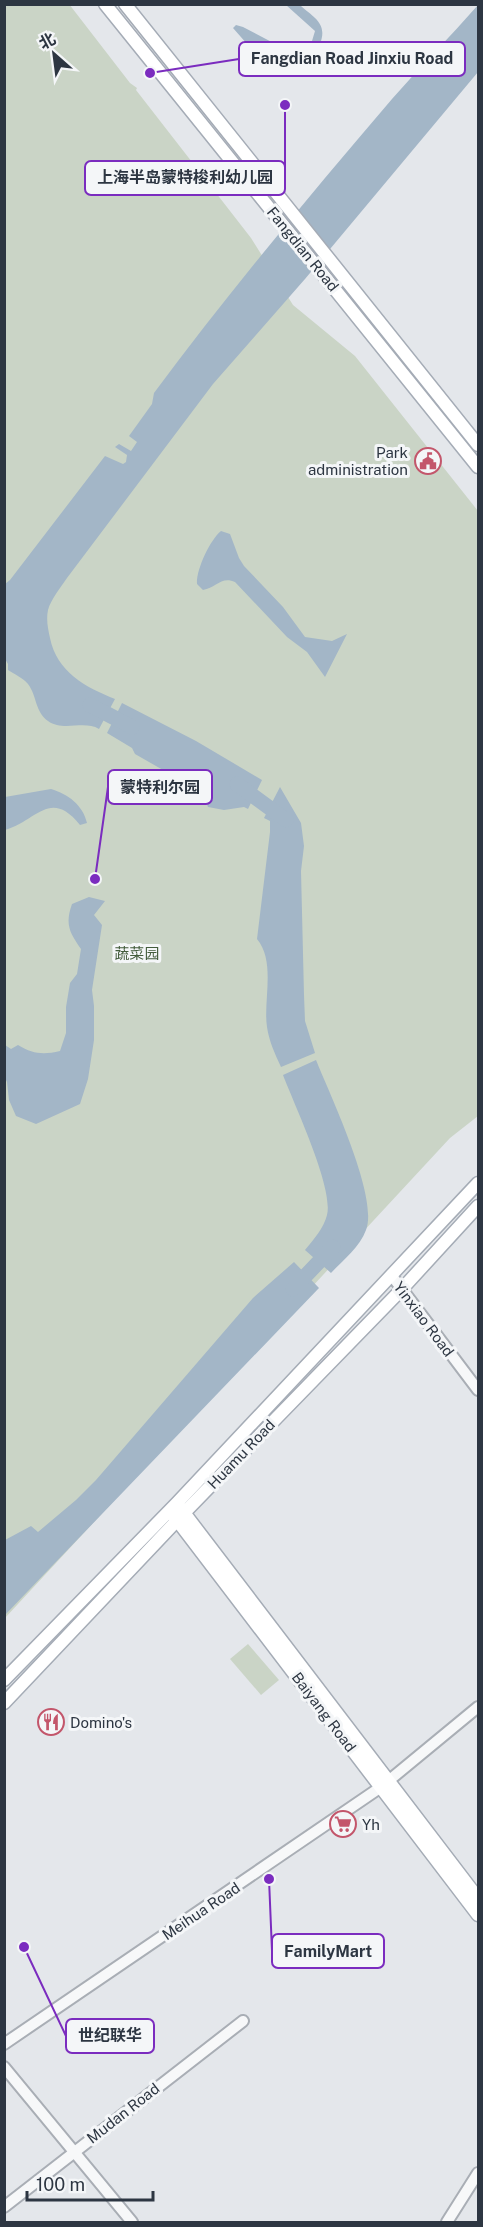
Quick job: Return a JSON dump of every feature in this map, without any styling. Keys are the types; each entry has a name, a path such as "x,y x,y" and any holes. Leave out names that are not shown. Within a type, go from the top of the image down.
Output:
{"main road":[{"name":"Fangdian Road","path":"105,4 478,466"},
{"name":"Fangdian Road","path":"125,4 478,446"},
{"name":"Huamu Road","path":"4,1703 478,1184"},
{"name":"Huamu Road","path":"4,1680 402,1289 478,1206"},
{"name":"Baiyang Road","path":"177,1511 385,1784 478,1898"},
{"name":"Baiyang Road","path":"385,1784 478,1915"}],"street":[{"name":"Yinxiao Road","path":"392,1276 478,1389"},
{"name":"Meihua Road","path":"4,2044 385,1784 478,1707"},
{"name":"Mudan Road","path":"4,2207 243,2021"},
{"path":"4,2067 132,2223"},
{"path":"447,2223 478,2173"}],"green space":[{"name":"蔬菜园","path":"69,4 130,83 137,88 136,90 251,238 293,305 355,356 478,511 478,1116 450,1138 5,1618 4,5"},
{"path":"248,1644 279,1680 261,1695 230,1659"}],"water":[{"path":"286,5 300,5 315,18 322,31 320,44 278,57 255,53 233,28 236,25 243,27 283,48 312,41 315,31"},
{"path":"478,5 478,72 305,279 213,384 54,597 47,617 50,638 59,660 74,677 115,699 99,729 87,726 60,726 48,721 38,709 28,684 8,670 5,659 5,584 105,456 123,464 126,462 127,455 115,447 119,444 131,451 137,442 129,436 152,404 154,393 182,355 331,171 392,99"},
{"path":"221,531 230,534 244,566 283,607 305,637 332,641 347,634 325,677 307,652 287,637 235,582 222,581 203,590 197,584 204,556 212,541"},
{"path":"122,703 196,741 262,780 248,809 244,807 224,810 208,807 204,796 185,778 177,778 135,754 132,748 107,733"},
{"path":"280,787 301,823 304,846 301,871 305,1021 315,1053 281,1067 268,1032 266,959 257,939 270,832 270,821 264,818"},
{"path":"51,789 74,801 82,811 87,823 80,825 69,814 52,808 43,810 5,830 5,797"},
{"path":"89,897 105,901 94,915 102,925 92,990 94,1040 88,1079 80,1104 36,1124 16,1116 9,1100 5,1078 5,1045 11,1049 18,1045 38,1053 60,1051 66,1033 66,1007 70,983 77,974 81,949 69,928 70,911 72,904"},
{"path":"316,1060 360,1171 368,1215 366,1230 360,1242 331,1273 305,1250 323,1225 328,1202 319,1166 283,1075"},
{"path":"294,1262 319,1288 5,1615 5,1540 31,1526 38,1532 76,1500 96,1480 253,1298"}],"waterway":[{"path":"90,705 132,727"},
{"path":"237,784 286,820"},
{"path":"293,1289 333,1247"}],"place":[{"name":"Fangdian Road Jinxiu Road","path":"150,73"},
{"name":"上海半岛蒙特梭利幼儿园","path":"285,105"},
{"name":"Park administration","path":"428,461"},
{"name":"蒙特利尔园","path":"95,879"},
{"name":"Domino's","path":"51,1722"},
{"name":"Yh","path":"343,1824"},
{"name":"FamilyMart","path":"269,1879"},
{"name":"世纪联华","path":"24,1947"}]}
